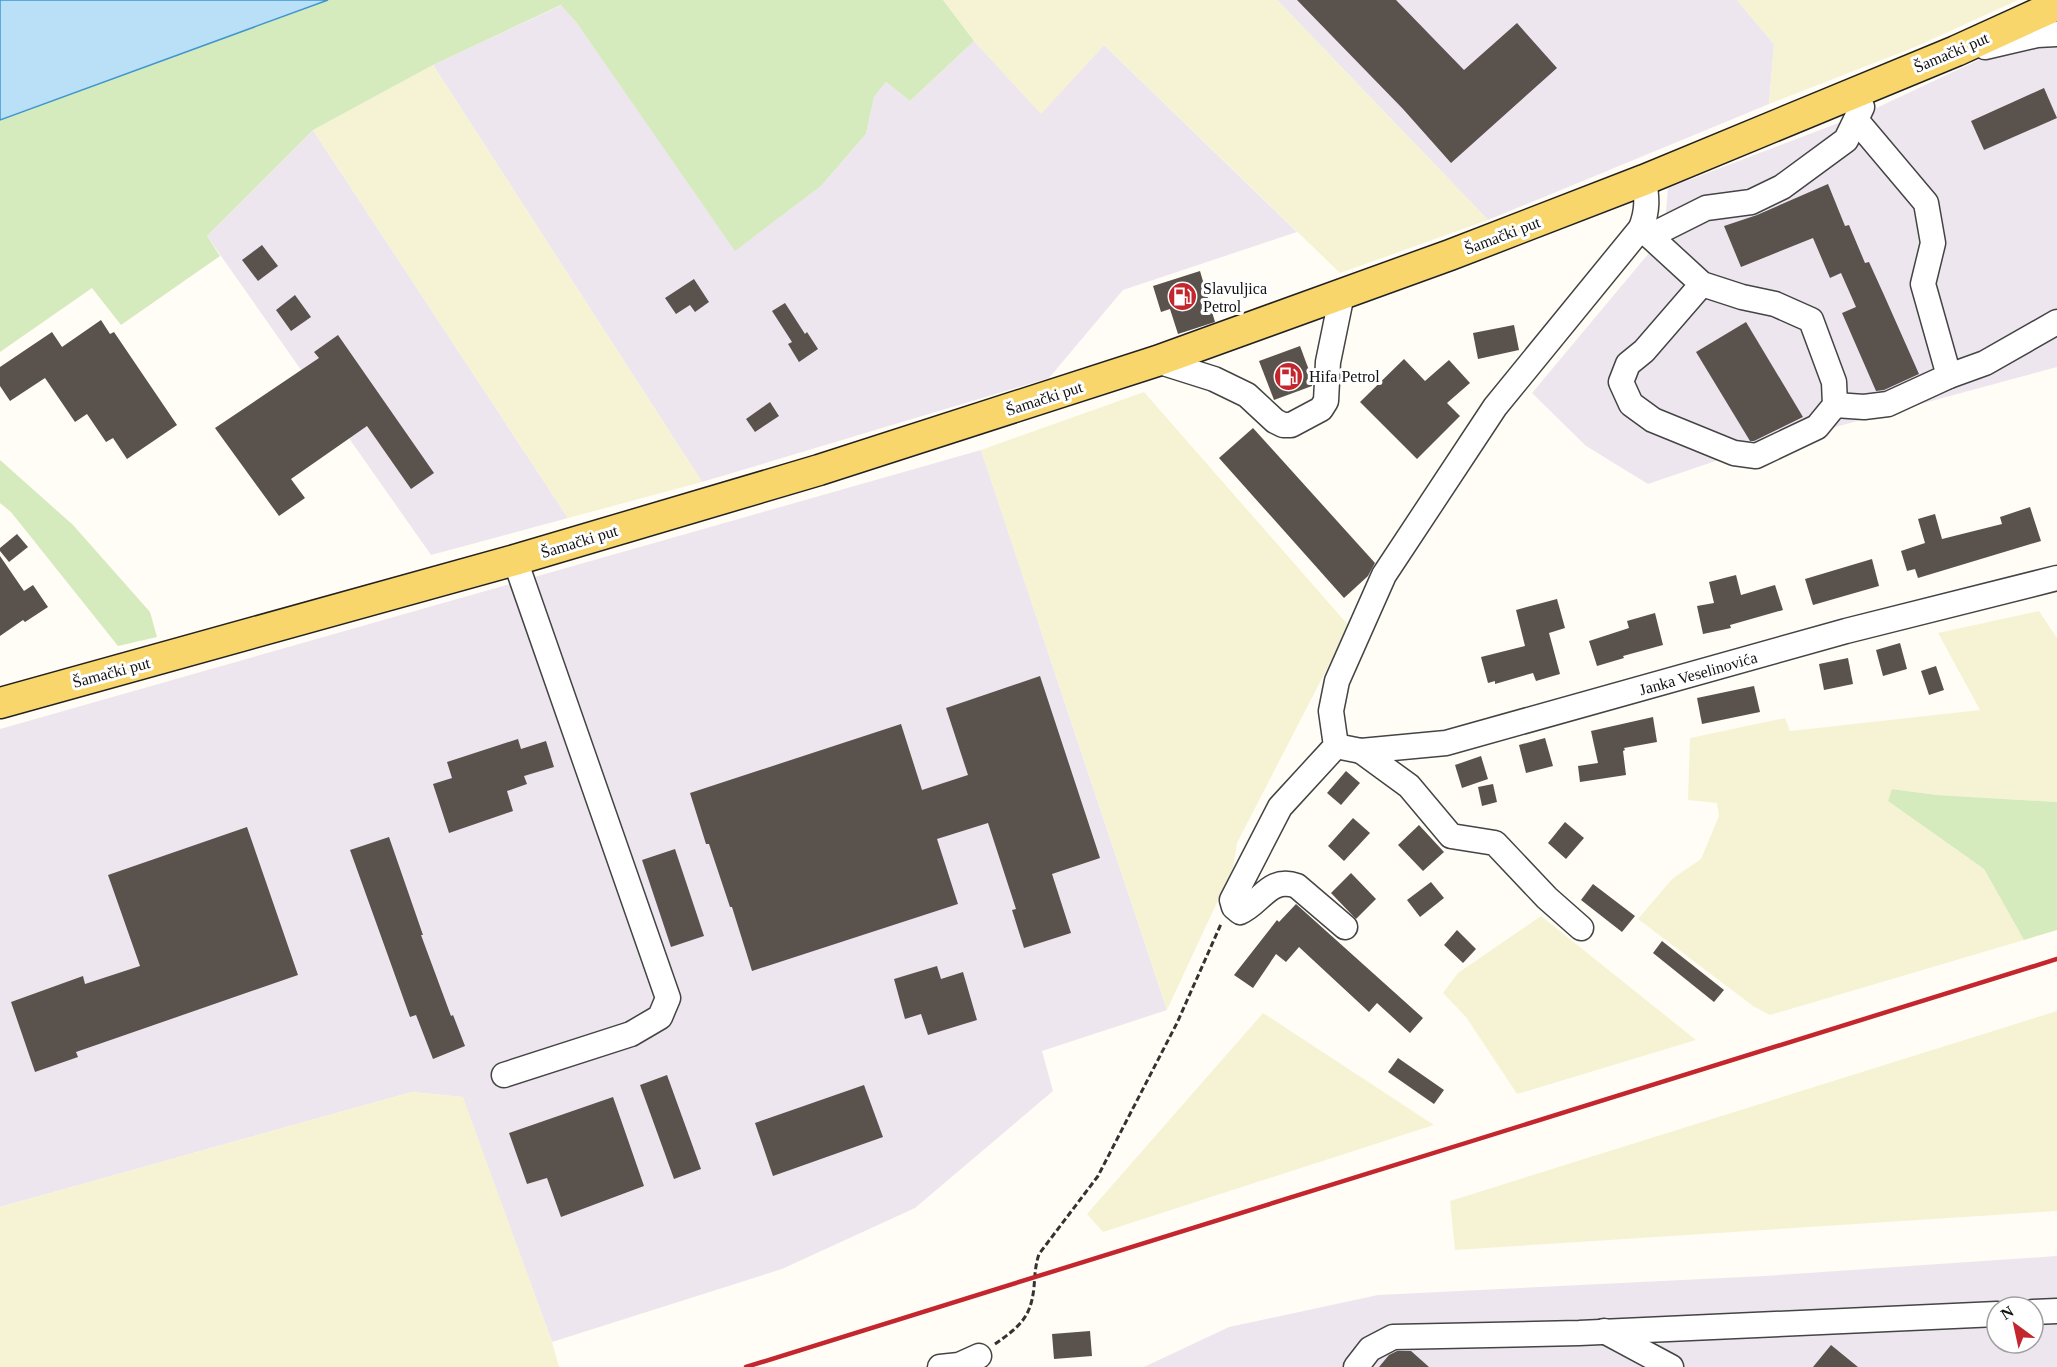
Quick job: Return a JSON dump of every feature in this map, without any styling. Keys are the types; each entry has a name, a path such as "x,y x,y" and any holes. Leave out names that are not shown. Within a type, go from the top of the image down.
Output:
{"main road":[{"name":"Šamački put","path":"0,703 515,560 819,470 1157,361 1450,255 1644,180 1956,51 2057,5"}],"street":[{"path":"1956,51 2037,35 2057,34"},
{"path":"1345,927 1297,886 1289,883 1267,890 1247,910 1236,911 1232,900 1280,807 1336,746 1331,711 1337,681 1384,575 1495,407 1646,232 1706,208 1751,202 1782,187 1846,140 1873,85"},
{"path":"1856,120 1926,203 1933,243 1923,284 1949,375"},
{"path":"1644,180 1648,202 1646,232 1702,284 1742,297 1775,304 1810,320 1834,382 1835,405 1817,427 1756,456 1734,453 1653,420 1631,404 1621,382 1628,364 1644,351 1702,284"},
{"path":"1157,361 1214,379 1247,396 1275,421 1283,425 1291,425 1322,410 1326,401 1328,362 1342,294"},
{"path":"1835,405 1864,407 1888,404 1949,375 1985,363 2057,322"},
{"path":"504,1075 631,1034 660,1017 668,998 515,560"},
{"name":"Janka Veselinovića","path":"1336,746 1361,751 1446,743 1846,631 2057,578"},
{"path":"1361,751 1409,786 1451,836 1495,843 1546,897 1581,928"},
{"path":"1356,1367 1370,1349 1393,1337 1579,1333 1985,1315"},
{"path":"1604,1331 1671,1367"},
{"path":"940,1367 959,1365 979,1356"}],"path":[{"path":"979,1356 1025,1320 1033,1300 1035,1266 1039,1254 1098,1176 1177,1023 1232,900"}],"shaded area":[{"path":"943,0 1277,0 1488,220 1340,273 1104,45 1041,114 974,41"},
{"path":"1277,0 1737,0 1774,44 1769,104 1488,220"},
{"path":"1737,0 2018,0 1915,47 1769,104 1774,44"},
{"path":"562,5 735,250 821,186 866,134 874,97 886,82 910,101 974,41 1041,113 1104,45 1297,232 1123,290 1049,378 702,482 433,65"},
{"path":"2057,23 2057,367 1736,454 1648,484 1586,446 1532,393 1664,235 1668,188 1870,111"},
{"path":"433,65 702,482 568,518 313,130"},
{"path":"313,130 568,518 431,555 207,236"},
{"path":"1144,392 1349,626 1237,843 1233,868 1167,1010 981,450"},
{"path":"981,450 1167,1010 1042,1051 1053,1091 915,1208 782,1269 552,1342 462,1097 412,1092 0,1207 0,729"},
{"path":"2039,611 2057,638 2057,802 1937,795 1893,789 1888,801 1984,869 2024,940 1770,1015 1753,1006 1638,919 1672,879 1701,859 1719,816 1717,803 1688,800 1690,738 1785,718 1790,731 1980,710 1938,633"},
{"path":"1541,916 1696,1040 1517,1094 1466,1017 1443,993 1458,973"},
{"path":"2057,1011 2057,1211 1455,1250 1450,1201"},
{"path":"1263,1013 1434,1125 1103,1232 1087,1214"},
{"path":"412,1092 463,1097 559,1367 0,1367 0,1207"},
{"path":"2057,1256 2057,1367 1144,1367 1229,1327 1378,1295 1764,1276"}],"green space":[{"path":"328,0 943,0 974,41 910,101 886,82 874,97 866,134 821,186 735,251 576,22 561,5 433,65 313,130 207,236 220,256 121,325 92,288 0,352 0,120"},
{"path":"0,460 73,525 150,612 157,637 118,646 11,512 0,503"},
{"path":"1892,789 1937,795 2057,802 2057,930 2024,940 1984,869 1888,801"}],"water":[{"path":"0,0 328,0 0,120"}],"building":[{"path":"1297,0 1396,0 1464,70 1517,23 1557,68 1451,163 1403,109"},
{"path":"2044,88 2057,118 1984,150 1971,121"},
{"path":"1828,184 1845,226 1849,225 1865,263 1869,262 1919,374 1884,390 1876,391 1842,313 1856,307 1841,273 1830,278 1813,238 1741,267 1724,226 1757,215"},
{"path":"262,245 278,266 258,281 242,260"},
{"name":"Slavuljica Petrol","path":"1200,271 1215,322 1178,334 1170,309 1161,312 1153,286"},
{"path":"694,279 709,302 695,312 690,305 676,314 665,298"},
{"path":"295,295 311,317 291,331 276,310"},
{"path":"785,303 805,334 807,332 818,349 799,362 788,344 792,342 772,311"},
{"path":"101,320 110,334 114,332 177,425 127,459 113,438 106,442 87,414 75,422 45,378 10,401 0,386 0,367 52,332 62,347"},
{"path":"1746,322 1803,417 1754,441 1750,441 1696,352"},
{"path":"1514,325 1519,350 1478,359 1473,333"},
{"path":"338,335 434,473 411,489 367,426 291,479 305,498 279,516 215,428 319,358 314,352"},
{"name":"Hifa Petrol","path":"1300,346 1313,381 1312,386 1274,400 1259,361"},
{"path":"1404,359 1425,381 1449,360 1470,383 1447,403 1460,416 1417,459 1360,402"},
{"path":"770,402 779,416 755,432 746,419"},
{"path":"1253,428 1375,563 1368,576 1344,598 1219,458"},
{"path":"2030,507 2041,541 1918,578 1915,569 1907,571 1901,551 1925,543 1918,519 1935,514 1942,539 2002,524 2000,517"},
{"path":"17,534 28,547 9,562 0,548"},
{"path":"0,556 24,591 33,585 48,607 25,622 23,620 0,636"},
{"path":"1872,559 1879,586 1813,605 1805,579"},
{"path":"1736,575 1741,595 1775,585 1783,610 1730,625 1731,628 1703,634 1697,606 1714,603 1709,582"},
{"path":"1557,599 1565,628 1549,633 1560,674 1536,681 1533,673 1495,684 1495,681 1488,683 1481,657 1525,646 1516,610"},
{"path":"1655,613 1663,645 1597,666 1589,641 1629,628 1627,621"},
{"path":"1900,643 1907,669 1883,676 1876,650"},
{"path":"1848,658 1853,684 1824,690 1819,664"},
{"path":"1936,666 1944,690 1929,695 1921,671"},
{"path":"1040,676 1100,858 1052,874 1071,933 1024,948 1012,910 1016,909 988,823 937,839 958,904 752,971 732,907 730,907 709,844 706,844 690,793 901,724 922,790 968,775 946,708"},
{"path":"1754,686 1760,712 1702,724 1697,698"},
{"path":"1653,717 1657,742 1624,748 1626,775 1580,782 1578,766 1598,763 1591,731"},
{"path":"1545,738 1553,766 1526,773 1519,745"},
{"path":"518,739 521,749 546,741 554,767 524,776 527,784 507,791 513,811 449,833 433,784 452,778 447,762"},
{"path":"1481,756 1488,779 1462,788 1455,765"},
{"path":"1346,771 1360,783 1341,805 1327,793"},
{"path":"1493,784 1497,802 1482,806 1478,787"},
{"path":"1353,818 1370,833 1344,861 1328,846"},
{"path":"1565,822 1584,838 1566,859 1548,843"},
{"path":"1419,825 1444,852 1423,871 1398,845"},
{"path":"247,827 298,975 76,1052 78,1057 35,1072 11,1002 83,976 85,984 140,966 108,875"},
{"path":"389,837 423,935 421,935 451,1016 453,1015 465,1046 433,1059 416,1015 410,1017 350,850"},
{"path":"675,849 704,936 671,947 642,860"},
{"path":"1351,873 1376,899 1356,919 1331,893"},
{"path":"1431,882 1444,898 1420,917 1407,900"},
{"path":"1593,884 1635,916 1622,932 1581,900"},
{"path":"1296,904 1423,1018 1410,1033 1377,1003 1369,1012 1299,947 1286,962 1276,954 1253,988 1234,975 1277,920 1279,922"},
{"path":"1457,930 1476,949 1463,963 1444,945"},
{"path":"1662,941 1724,990 1714,1002 1653,953"},
{"path":"937,966 941,979 963,972 977,1020 928,1035 921,1014 905,1019 894,979"},
{"path":"1398,1058 1444,1090 1434,1104 1388,1072"},
{"path":"667,1075 701,1169 674,1179 640,1085"},
{"path":"864,1085 883,1137 773,1176 755,1123"},
{"path":"613,1097 644,1186 561,1217 547,1178 527,1184 509,1133"},
{"path":"1090,1331 1092,1356 1054,1359 1052,1334"},
{"path":"1831,1345 1858,1367 1813,1367"},
{"path":"1397,1351 1411,1351 1429,1367 1379,1367 1389,1355"}],"railway":[{"path":"746,1367 2057,959"}],"place":[{"name":"Slavuljica Petrol","path":"1182,297"},
{"name":"Hifa Petrol","path":"1288,376"}]}
